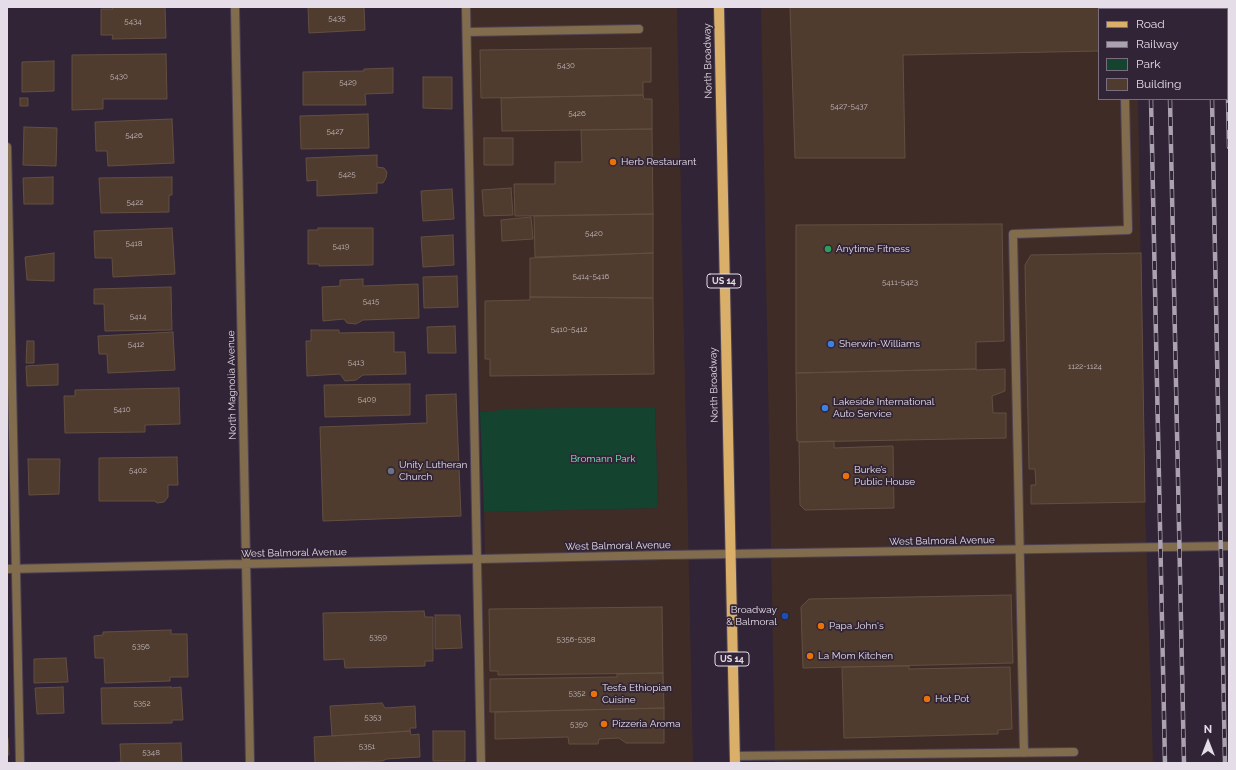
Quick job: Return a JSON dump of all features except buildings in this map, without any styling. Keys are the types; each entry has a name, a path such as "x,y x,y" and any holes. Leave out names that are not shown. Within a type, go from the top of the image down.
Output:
{"main road":[{"name":"North Broadway","path":"719,7 735,759"}],"street":[{"name":"North Magnolia Avenue","path":"235,7 250,763"},
{"path":"466,7 481,763"},
{"path":"467,32 639,29"},
{"path":"1024,753 1013,234 1128,230 1125,100"},
{"path":"7,148 11,569 20,763"},
{"name":"West Balmoral Avenue","path":"11,569 730,554 1229,546"},
{"path":"735,759 1074,752"}],"shaded area":[{"path":"469,7 677,7 693,763 483,763 479,562 485,562 484,512 658,508 655,407 480,412"},
{"path":"761,7 1136,7 1098,8 1098,100 1138,100 1145,502 1153,763 775,763"}],"green space":[{"name":"Bromann Park","path":"655,407 658,508 484,512 480,412 496,411 501,409"}],"railway":[{"path":"1228,98 1229,147"},
{"path":"1151,100 1165,763"},
{"path":"1170,100 1184,763"},
{"path":"1212,100 1225,763"}],"place":[{"name":"Herb Restaurant","path":"613,162"},
{"name":"Anytime Fitness","path":"828,249"},
{"name":"Sherwin-Williams","path":"831,344"},
{"name":"Lakeside International Auto Service","path":"825,408"},
{"name":"Unity Lutheran Church","path":"391,471"},
{"name":"Burke’s Public House","path":"846,476"},
{"name":"Broadway & Balmoral","path":"785,616"},
{"name":"Papa John's","path":"821,626"},
{"name":"La Mom Kitchen","path":"810,656"},
{"name":"Tesfa Ethiopian Cuisine","path":"594,694"},
{"name":"Hot Pot","path":"927,699"},
{"name":"Pizzeria Aroma","path":"604,724"}]}
